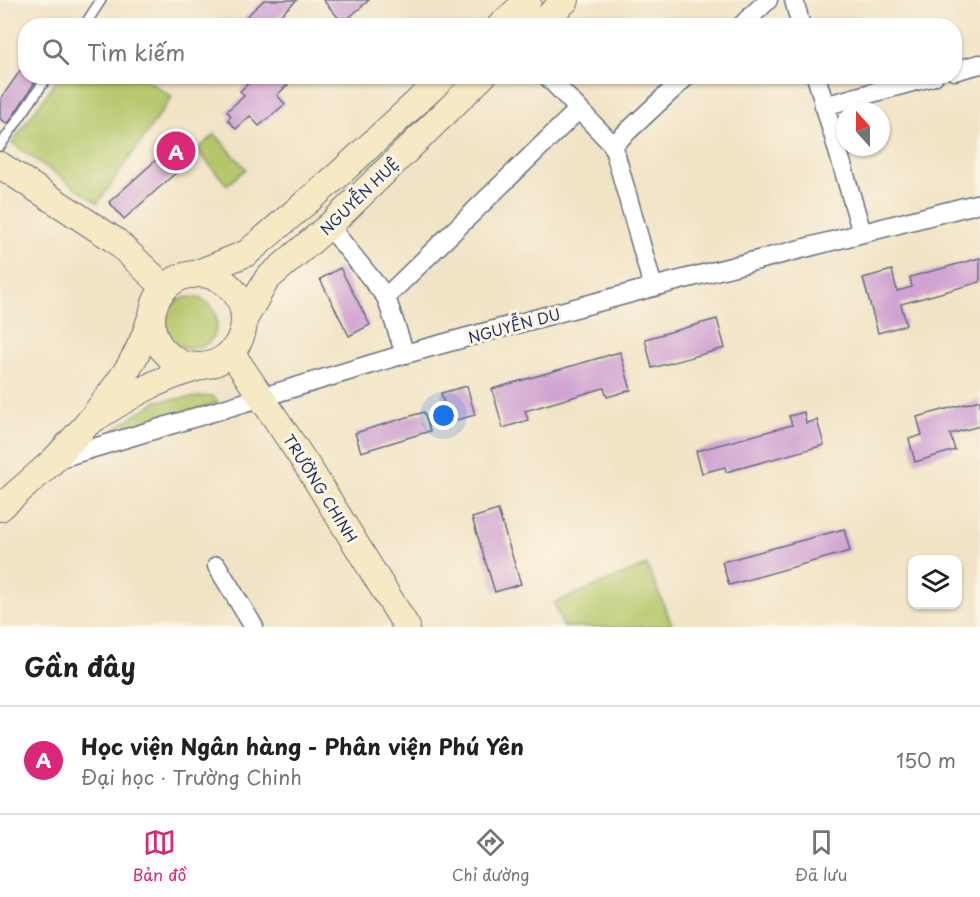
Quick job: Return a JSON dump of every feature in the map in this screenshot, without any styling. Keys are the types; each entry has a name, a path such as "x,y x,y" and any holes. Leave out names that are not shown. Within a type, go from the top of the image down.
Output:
{"main road":[{"path":"509,18 528,0"},
{"path":"546,18 566,0"},
{"name":"NGUYỄN HUỆ","path":"193,275 247,253 337,176 436,84"},
{"name":"NGUYỄN HUỆ","path":"244,320 267,279 329,226 475,84"},
{"path":"0,165 116,241 165,288"},
{"path":"337,176 359,196"},
{"path":"0,508 53,461 88,423 134,361 144,340 156,300 165,288 177,279 193,275 208,276 222,281 234,292 241,305 244,320 242,332 231,352 220,360 169,376 136,392 88,423"},
{"path":"152,314 155,335 166,353 178,362 191,366 206,365"},
{"name":"TRƯỜNG CHINH","path":"231,352 310,470 407,627"}],"street":[{"path":"749,18 768,0"},
{"path":"794,0 799,18"},
{"path":"962,69 980,64"},
{"path":"554,84 614,146 653,287"},
{"path":"614,146 679,84"},
{"path":"818,84 862,233"},
{"path":"824,106 905,84"},
{"path":"386,297 578,110"},
{"name":"NGUYỄN DU","path":"53,461 405,354 980,202"},
{"path":"329,226 386,297 405,354"},
{"path":"217,566 254,627"}],"lane":[{"path":"89,18 101,0"},
{"path":"0,146 43,84"}],"green space":[{"path":"54,84 153,84 172,97 98,203 12,143"},
{"path":"215,134 246,169 227,185 197,150"},
{"path":"191,297 201,299 209,305 215,313 217,323 215,333 209,341 201,347 191,349 181,347 173,341 167,333 165,323 167,313 173,305 181,299"},
{"path":"213,396 218,403 114,434 113,430 157,401"},
{"path":"647,565 673,627 563,627 554,603"}],"building":[{"path":"264,0 297,0 277,18 245,18"},
{"path":"323,0 369,0 349,18 339,18"},
{"path":"18,74 18,84 34,84 8,124 0,119 0,100"},
{"path":"248,84 289,84 277,95 285,104 259,126 250,116 236,129 228,120 231,116 227,111 244,96 240,91"},
{"path":"164,153 179,170 124,219 109,202"},
{"path":"980,258 980,282 901,304 906,325 878,333 863,278 892,270 897,291 912,287 910,277"},
{"path":"340,268 370,325 349,336 320,279"},
{"path":"717,319 725,348 652,368 645,339"},
{"path":"620,352 631,390 607,397 604,388 525,411 528,420 503,428 492,389"},
{"path":"467,386 475,415 449,422 441,393"},
{"path":"980,400 980,426 950,434 955,450 915,462 909,439 922,435 917,417"},
{"path":"424,412 430,431 361,452 355,433"},
{"path":"804,412 806,423 817,420 824,445 726,472 725,467 702,473 696,451 792,425 789,416"},
{"path":"498,510 521,584 495,592 472,518"},
{"path":"844,529 850,551 729,585 722,562"}],"place":[{"name":"Học viện Ngân hàng - Phân viện Phú Yên","path":"176,151"}]}
